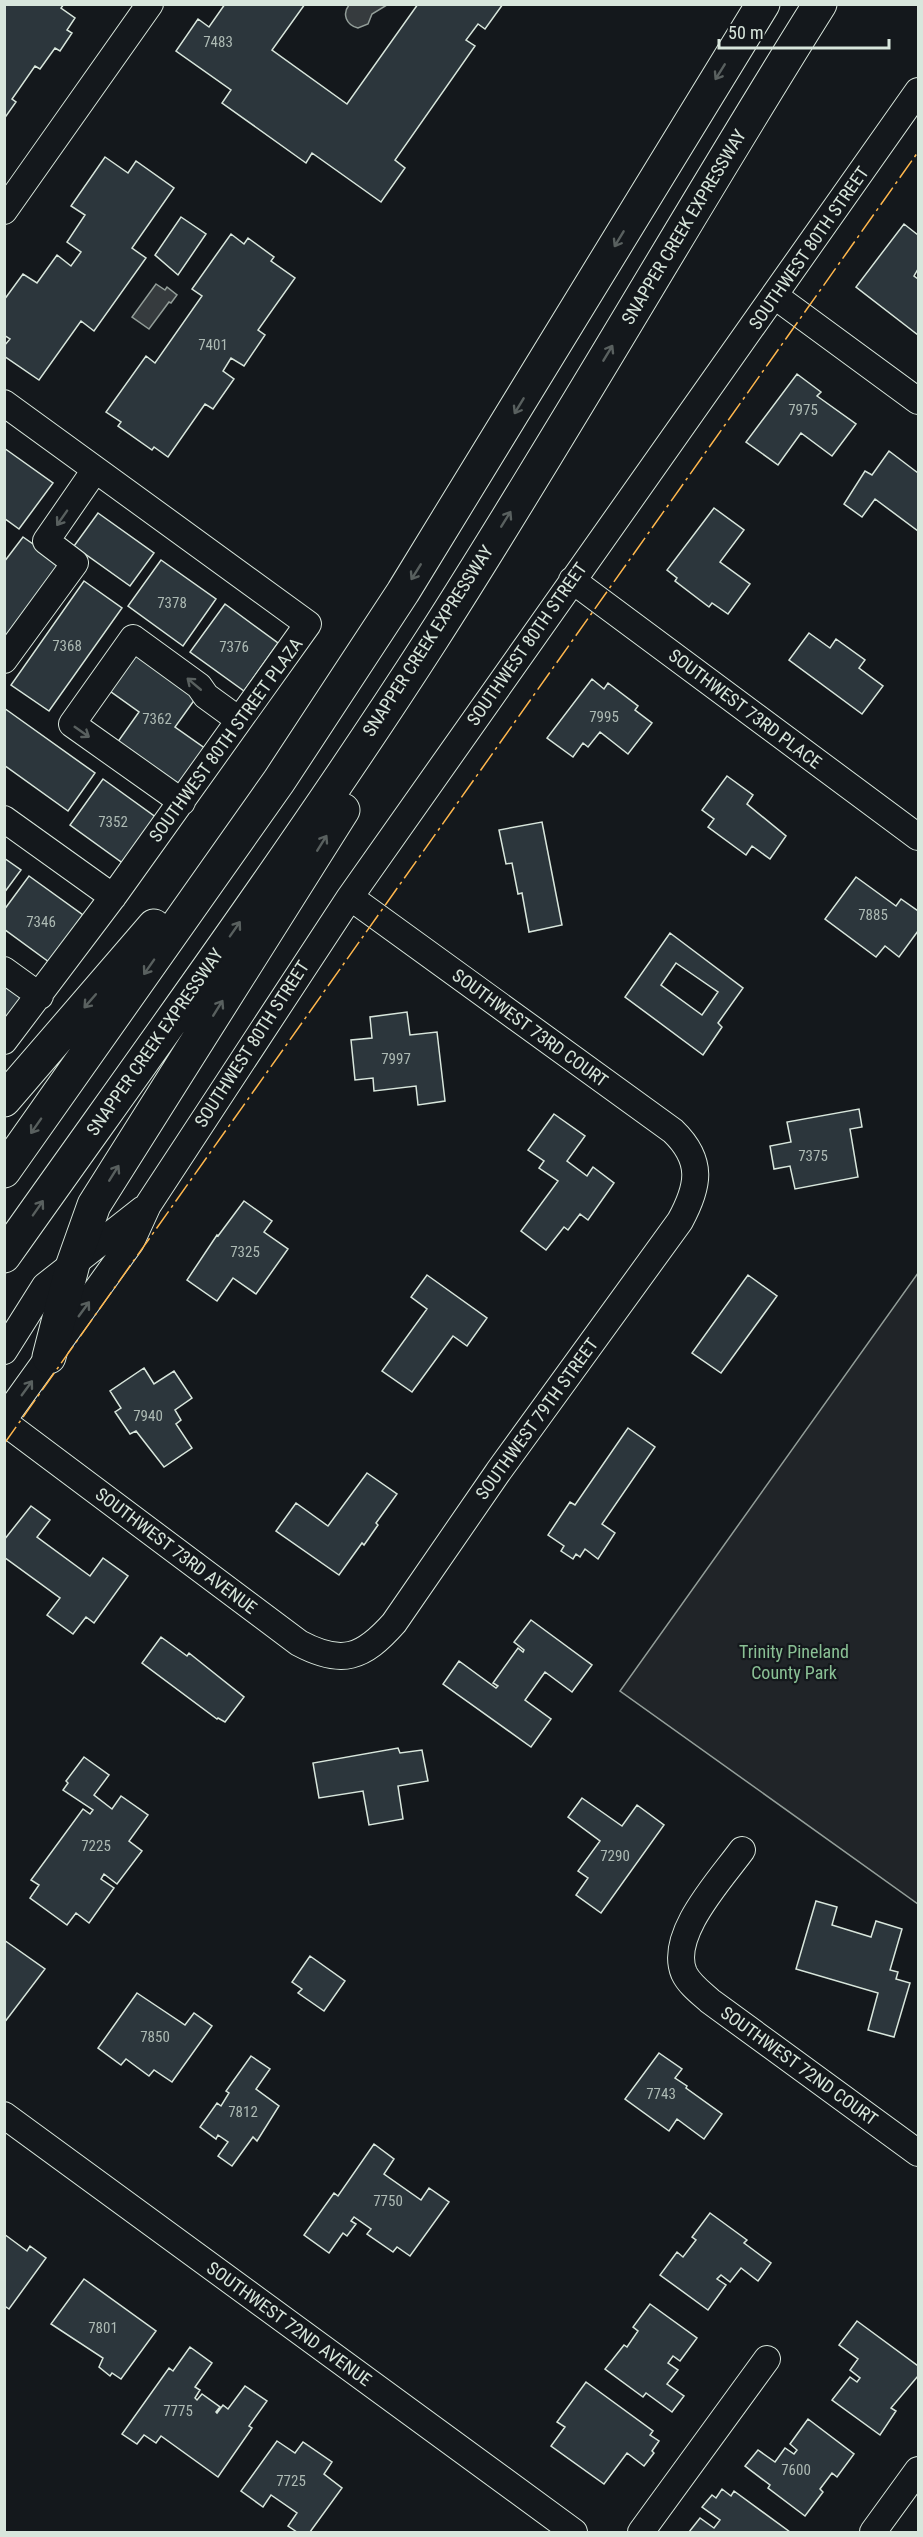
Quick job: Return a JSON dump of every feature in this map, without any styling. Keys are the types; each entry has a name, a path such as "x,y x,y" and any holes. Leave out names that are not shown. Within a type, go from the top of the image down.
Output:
{"highway":[{"path":"4,1171 279,781 449,520 763,4"},
{"name":"SNAPPER CREEK EXPRESSWAY","path":"4,1256 300,835 408,675 525,489 820,4"},
{"path":"49,1357 73,1264 90,1214 113,1174 397,726 408,675"},
{"path":"4,1100 279,781"}],"street":[{"path":"4,211 150,4"},
{"name":"SOUTHWEST 80TH STREET","path":"4,1420 131,1242 148,1205 350,897 918,91"},
{"path":"775,296 918,401"},
{"name":"SOUTHWEST 80TH STREET PLAZA","path":"4,404 309,624 182,802 40,996 4,1041"},
{"path":"4,660 75,562 46,541 95,470"},
{"name":"SOUTHWEST 73RD PLACE","path":"572,580 918,837"},
{"path":"182,802 72,724 133,638 199,686 206,696 239,720"},
{"path":"4,819 112,897"},
{"name":"SOUTHWEST 73RD COURT","path":"350,897 674,1131 690,1152 696,1169"},
{"path":"4,970 40,996"},
{"name":"SOUTHWEST 79TH STREET","path":"356,1655 376,1642 394,1623 498,1472 673,1233 692,1195 696,1169"},
{"name":"SOUTHWEST 80TH STREET","path":"4,1351 45,1286 148,1205"},
{"name":"SOUTHWEST 73RD AVENUE","path":"4,1420 299,1643 330,1656 356,1655"},
{"name":"SOUTHWEST 72ND COURT","path":"742,1850 689,1925 682,1948 684,1973 710,2001 918,2153"},
{"name":"SOUTHWEST 72ND AVENUE","path":"4,2115 574,2532"},
{"path":"641,2532 767,2359"},
{"path":"873,2532 918,2470"}],"green space":[{"name":"Trinity Pineland County Park","path":"918,1273 918,1904 620,1691"}],"shaded area":[{"path":"349,4 387,5 372,14 368,24 358,28 346,19"},
{"path":"156,284 165,290 167,287 177,295 149,329 132,317"}],"building":[{"path":"4,4 64,4 61,8 75,18 67,30 72,33 60,51 55,48 40,69 35,66 12,99 16,102 4,119"},
{"path":"225,4 305,4 272,50 347,104 418,4 503,4 485,29 478,24 466,40 475,46 395,160 405,168 381,202 312,153 306,163 222,103 231,90 176,51 198,19 209,27"},
{"path":"105,157 128,173 136,161 174,188 132,248 146,258 94,331 81,321 39,380 4,356 4,346 10,339 4,335 4,300 23,274 37,283 57,255 71,266 81,252 67,242 85,215 71,206"},
{"path":"181,217 206,234 178,275 155,255"},
{"path":"904,224 918,235 918,269 914,276 918,279 918,335 856,287"},
{"path":"231,234 244,244 248,238 274,257 271,261 295,278 258,330 265,335 244,366 231,358 223,371 234,379 213,409 205,404 168,457 154,447 152,450 118,426 121,422 106,412 146,356 155,363 202,296 192,289"},
{"path":"797,374 821,392 817,396 856,424 832,456 801,433 778,465 746,442"},
{"path":"4,448 53,483 19,529 4,518"},
{"path":"889,451 918,473 918,531 875,499 862,517 844,504 865,471 872,475"},
{"path":"714,508 744,530 720,562 750,584 728,614 712,603 709,607 675,581 677,578 667,570"},
{"path":"98,513 154,553 130,586 74,546"},
{"path":"23,537 60,563 4,641 4,562"},
{"path":"161,560 216,599 183,646 128,606"},
{"path":"84,581 122,608 49,711 11,685"},
{"path":"225,604 278,643 244,691 190,652"},
{"path":"809,633 830,648 836,639 865,660 859,668 883,686 862,714 789,660"},
{"path":"135,650 198,695 175,727 206,749 179,787 117,743 139,712 107,689"},
{"path":"592,679 604,689 608,683 638,706 635,710 652,723 628,754 600,732 588,747 583,743 573,757 547,738"},
{"path":"4,708 95,773 68,811 4,765"},
{"path":"727,776 753,795 747,804 786,836 770,859 752,846 746,855 708,827 714,819 702,810"},
{"path":"103,779 157,818 124,864 70,825"},
{"path":"542,822 562,925 529,932 522,893 518,894 512,863 506,864 499,830"},
{"path":"4,858 21,870 4,893"},
{"path":"29,876 83,915 49,962 4,929 4,910"},
{"path":"856,877 896,906 901,899 918,911 918,931 899,957 885,946 876,957 825,919"},
{"path":"670,933 743,988 718,1023 722,1027 703,1055 625,997","holes":["676,963 718,992 702,1015 661,985"]},
{"path":"4,986 24,1000 4,1028"},
{"path":"407,1012 410,1035 437,1032 445,1101 418,1105 416,1086 374,1091 373,1078 355,1080 351,1040 372,1038 370,1017"},
{"path":"859,1109 862,1127 850,1129 858,1177 795,1189 790,1166 774,1169 770,1146 791,1142 787,1122"},
{"path":"554,1114 585,1136 567,1161 587,1176 593,1167 614,1183 588,1220 580,1214 568,1230 564,1227 546,1250 521,1231 558,1181 539,1168 544,1161 528,1150"},
{"path":"244,1201 272,1221 264,1232 288,1249 256,1294 233,1278 217,1301 187,1280 217,1235"},
{"path":"427,1275 487,1318 467,1346 453,1336 412,1392 382,1371 427,1309 411,1297"},
{"path":"748,1275 777,1296 721,1373 692,1353"},
{"path":"144,1368 154,1384 174,1371 192,1398 175,1410 181,1420 176,1424 192,1448 164,1467 136,1431 130,1434 115,1412 121,1408 110,1391"},
{"path":"628,1428 655,1447 602,1524 615,1533 598,1559 585,1549 580,1557 576,1554 573,1559 561,1551 564,1546 548,1535 570,1502 575,1505"},
{"path":"367,1473 397,1494 376,1523 378,1525 364,1545 362,1543 339,1575 276,1531 296,1503 328,1526"},
{"path":"31,1506 50,1520 37,1537 90,1576 103,1558 128,1576 94,1623 86,1617 73,1634 47,1615 60,1598 4,1557 4,1540"},
{"path":"531,1620 592,1665 572,1692 545,1672 525,1700 551,1719 531,1747 443,1684 459,1661 496,1688 498,1686 493,1683 518,1648 523,1652 524,1650 514,1642"},
{"path":"161,1637 187,1656 189,1653 244,1697 225,1722 217,1719 142,1663"},
{"path":"398,1748 400,1753 422,1750 428,1781 398,1786 403,1819 369,1825 363,1791 319,1798 313,1763"},
{"path":"84,1757 109,1775 94,1795 112,1809 121,1796 148,1815 129,1841 142,1851 117,1884 104,1874 101,1879 114,1888 89,1923 76,1913 67,1925 30,1898 39,1885 31,1880 83,1809 90,1814 93,1810 63,1790 68,1783 66,1781"},
{"path":"582,1798 622,1826 637,1805 664,1825 601,1913 576,1895 588,1878 578,1871 600,1841 568,1817"},
{"path":"816,1901 837,1907 832,1925 871,1937 876,1921 902,1929 890,1970 898,1972 896,1979 910,1983 894,2037 868,2030 878,1993 796,1969"},
{"path":"4,1940 45,1969 4,2023"},
{"path":"310,1956 345,1981 324,2011 298,1993 302,1989 292,1982"},
{"path":"137,1993 185,2025 194,2013 212,2026 172,2082 154,2070 149,2076 126,2059 121,2065 98,2048"},
{"path":"659,2053 682,2069 675,2078 722,2114 704,2139 677,2119 669,2131 625,2099"},
{"path":"251,2056 270,2069 256,2089 279,2106 257,2141 253,2137 232,2166 218,2156 228,2142 218,2135 216,2139 200,2127 217,2103 221,2106 229,2093 226,2091"},
{"path":"374,2144 394,2159 384,2174 421,2200 429,2188 449,2202 410,2256 397,2247 393,2252 367,2234 371,2229 354,2217 351,2221 356,2224 347,2236 343,2233 329,2253 304,2235 334,2193 338,2196"},
{"path":"710,2213 747,2240 744,2243 771,2263 758,2281 741,2268 730,2282 721,2275 717,2279 726,2285 708,2310 660,2275 677,2252 683,2257 696,2240 692,2237"},
{"path":"4,2234 27,2251 30,2246 46,2258 9,2309 6,2307 4,2310"},
{"path":"84,2279 156,2331 121,2379 112,2373 110,2376 99,2367 103,2358 51,2324"},
{"path":"650,2304 697,2338 680,2361 673,2356 668,2363 678,2370 667,2384 684,2396 672,2412 646,2393 643,2397 605,2369 624,2345 627,2347 638,2331 633,2327"},
{"path":"857,2321 918,2366 918,2376 891,2408 896,2411 880,2435 832,2400 850,2377 857,2382 860,2378 850,2370 858,2359 839,2345"},
{"path":"190,2347 212,2363 195,2387 200,2390 195,2398 197,2400 202,2394 220,2407 217,2413 223,2405 228,2409 245,2386 267,2401 249,2426 252,2428 218,2477 161,2436 156,2443 144,2435 137,2444 122,2434 169,2368 173,2371"},
{"path":"586,2382 653,2431 650,2435 659,2441 652,2451 654,2453 644,2466 627,2453 604,2484 551,2446 565,2427 557,2422"},
{"path":"808,2419 854,2454 837,2477 832,2473 820,2489 823,2492 805,2516 768,2488 770,2485 745,2466 758,2450 775,2462 785,2448 794,2454 797,2450 790,2444"},
{"path":"277,2441 295,2453 303,2442 332,2462 324,2474 342,2488 310,2532 297,2532 288,2526 297,2513 271,2495 263,2507 241,2491"},
{"path":"722,2489 731,2496 734,2491 790,2532 689,2532 700,2518 714,2528 720,2520 702,2507 712,2495 716,2498"}],"power":[{"path":"4,1444 918,152"}]}
